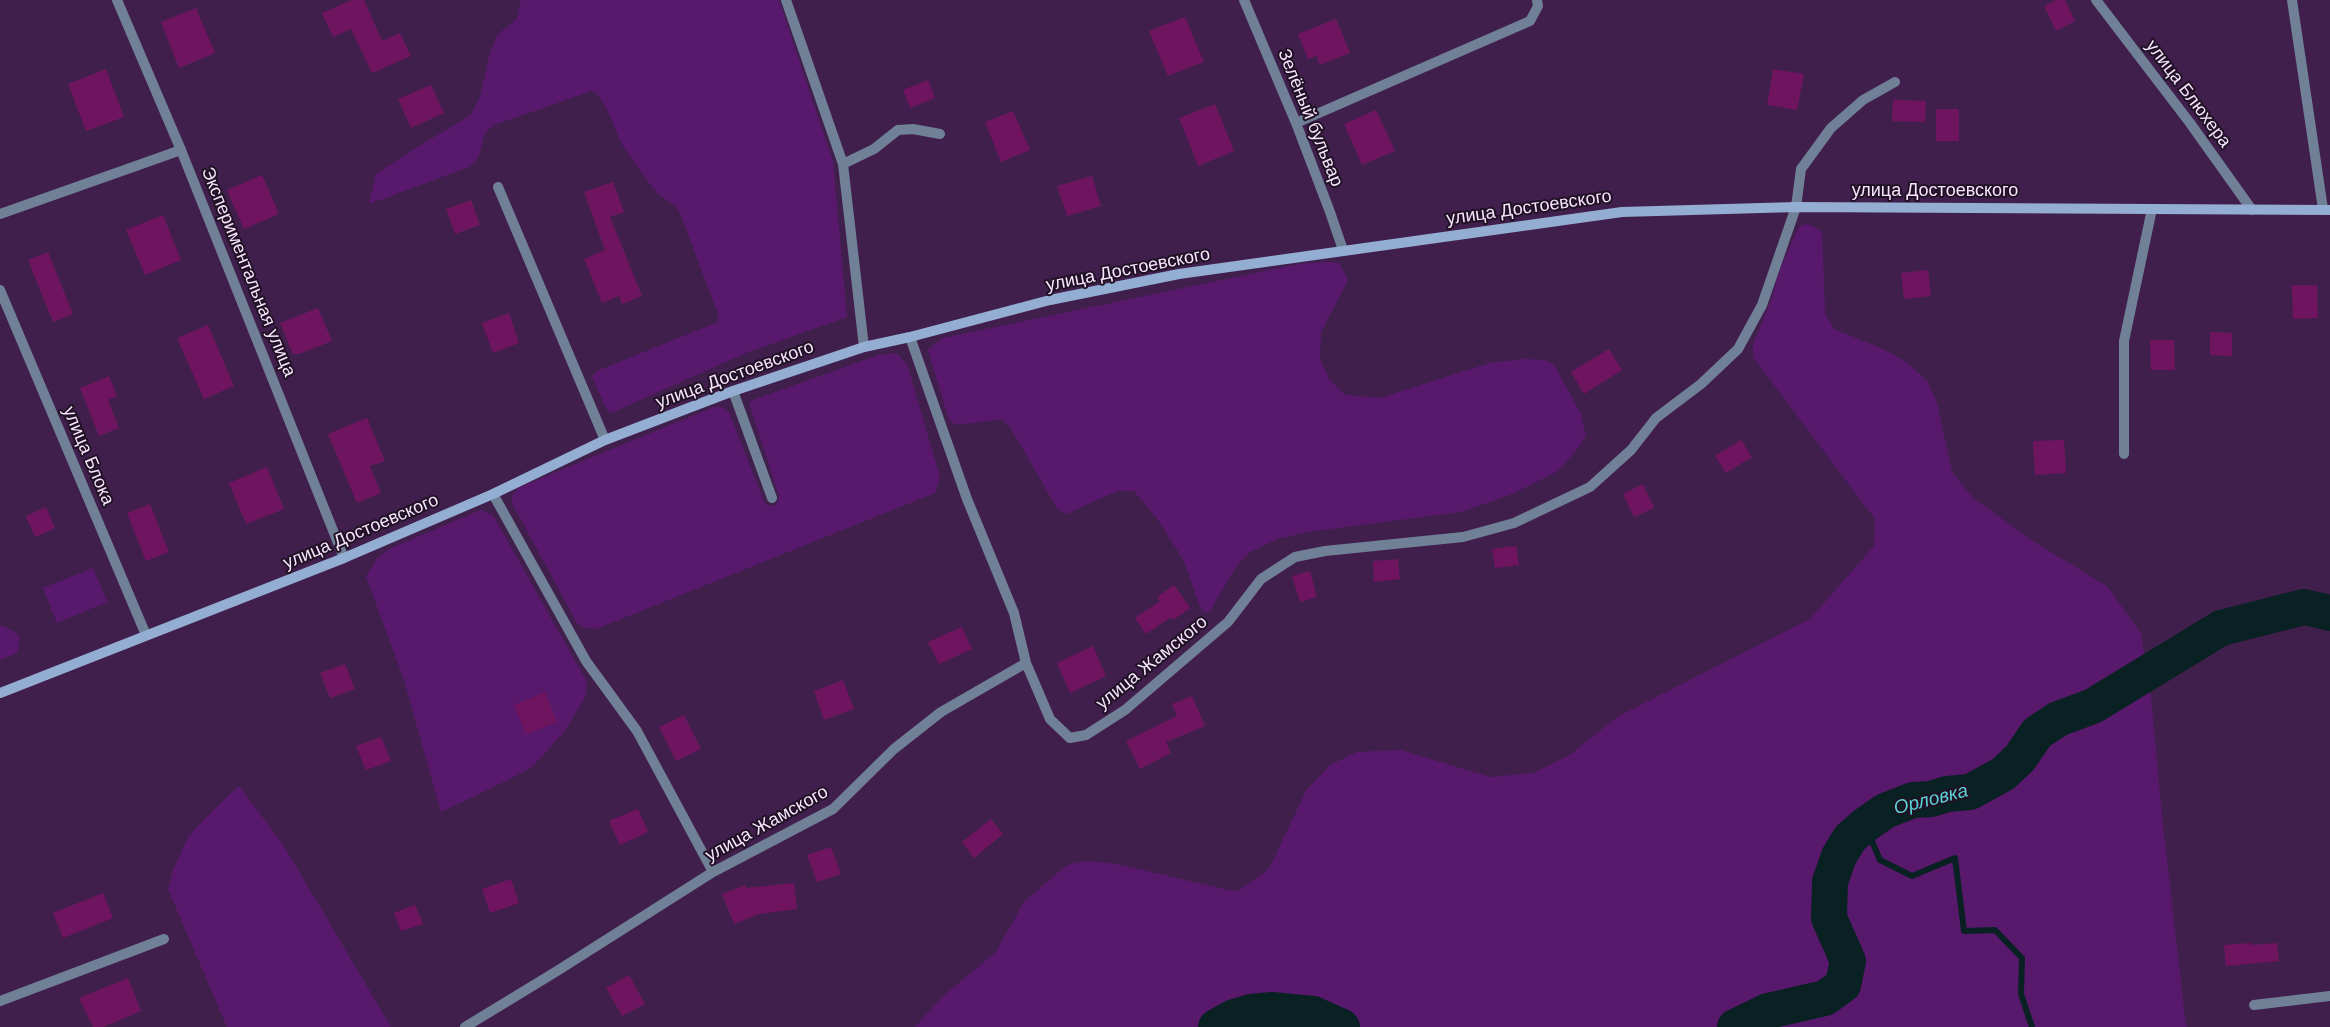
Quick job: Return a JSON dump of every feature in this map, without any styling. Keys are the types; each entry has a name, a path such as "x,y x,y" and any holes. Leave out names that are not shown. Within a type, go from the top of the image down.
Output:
{"main road":[{"name":"улица Достоевского","path":"0,692 344,558 493,494 605,440 733,391 864,347 910,337 1050,300 1179,274 1622,212 1796,207 2326,210"}],"street":[{"name":"Экспериментальная улица","path":"117,0 181,150 344,558"},
{"path":"786,0 844,164 864,347"},
{"name":"Зелёный бульвар","path":"1244,0 1296,123 1330,212 1342,250"},
{"path":"1296,123 1530,21 1538,6 1537,0"},
{"name":"улица Блюхера","path":"2096,0 2190,123 2252,210"},
{"path":"2292,0 2326,210"},
{"path":"1796,207 1801,169 1831,128 1863,100 1895,82"},
{"path":"844,164 874,149 898,130 913,129 940,134"},
{"path":"0,214 181,150"},
{"path":"498,187 605,440"},
{"name":"улица Жамского","path":"465,1027 713,872 833,810 894,749 941,712 1026,663 1050,719 1070,738 1086,735 1125,710 1228,622 1261,579 1295,557 1325,551 1463,537 1514,523 1590,487 1631,450 1656,418 1700,384 1738,349 1762,305 1796,207"},
{"path":"2124,454 2124,341 2152,209"},
{"name":"улица Блока","path":"0,290 146,634"},
{"path":"910,337 968,499 1014,613 1026,663"},
{"path":"733,391 772,498"},
{"path":"493,494 586,661 637,731 713,872"},
{"path":"0,1001 164,939"},
{"path":"2254,1005 2330,996"}],"shaded area":[{"path":"521,0 779,0 833,162 847,317 746,353 611,413 607,410 592,377 597,371 718,322 719,317 677,207 657,193 641,172 621,143 608,111 597,94 592,91 494,125 485,133 478,158 469,167 369,204 376,174 471,115 480,97 490,53 497,35 517,19"},
{"path":"1805,224 1813,226 1822,232 1825,313 1834,329 1885,350 1906,362 1928,382 1937,403 1952,472 1972,497 2031,540 2108,587 2141,634 2151,697 2162,816 2187,1027 915,1027 942,997 996,952 1024,902 1067,865 1086,861 1117,864 1236,892 1269,869 1306,791 1330,765 1357,752 1401,750 1490,777 1533,773 1571,754 1617,717 1810,619 1874,546 1875,519 1753,357 1753,345 1771,301 1780,269 1799,227"},
{"path":"1339,263 1348,280 1321,332 1320,358 1329,379 1345,395 1380,398 1490,363 1523,359 1545,360 1554,365 1580,412 1586,435 1579,447 1558,471 1512,494 1461,512 1307,532 1277,539 1250,552 1238,564 1211,609 1206,613 1201,609 1183,559 1156,517 1134,491 1117,491 1066,514 1057,508 1010,427 1001,419 957,425 949,420 928,350 943,338 1299,264"},
{"path":"896,353 907,364 940,477 935,493 596,629 585,628 577,623 511,501 513,494 520,487 714,407 722,407 729,412 765,504 771,506 777,504 779,496 749,403 879,355"},
{"path":"481,510 493,515 587,682 585,698 563,733 533,766 441,812 404,680 366,576 376,560 389,549"},
{"path":"93,568 107,602 57,623 43,588"},
{"path":"0,625 15,632 20,637 17,653 0,660"},
{"path":"239,786 282,843 391,1027 227,1027 168,889 173,870 188,837"}],"building":[{"path":"352,0 364,0 382,41 400,33 411,56 372,73 351,29 333,37 322,13"},
{"path":"2056,0 2065,0 2075,21 2056,31 2044,6"},
{"path":"196,8 215,53 179,68 161,22"},
{"path":"1185,17 1204,62 1168,76 1149,31"},
{"path":"1336,19 1350,53 1320,65 1317,56 1308,59 1298,34"},
{"path":"106,69 124,117 86,131 68,84"},
{"path":"1773,69 1804,74 1797,110 1767,105"},
{"path":"928,80 935,98 910,108 903,90"},
{"path":"431,85 444,113 411,128 398,99"},
{"path":"1893,100 1926,101 1925,122 1892,121"},
{"path":"1215,104 1234,151 1198,166 1179,118"},
{"path":"1936,109 1959,109 1959,141 1936,141"},
{"path":"1376,110 1395,151 1362,165 1344,124"},
{"path":"1013,111 1030,150 1001,162 985,122"},
{"path":"262,175 279,214 244,229 227,190"},
{"path":"1092,176 1101,206 1067,216 1057,186"},
{"path":"613,182 624,212 610,217 642,296 622,304 619,296 602,303 584,259 605,250 584,192"},
{"path":"471,200 480,225 455,234 446,209"},
{"path":"163,215 181,260 145,275 126,230"},
{"path":"48,252 73,314 53,322 28,260"},
{"path":"1928,270 1931,296 1904,299 1901,273"},
{"path":"2292,285 2317,285 2318,318 2293,319"},
{"path":"318,308 332,341 299,354 293,354 280,323"},
{"path":"509,313 519,343 493,353 482,323"},
{"path":"208,325 234,386 204,399 177,338"},
{"path":"2210,332 2232,333 2232,356 2210,355"},
{"path":"2150,340 2174,340 2175,370 2151,370"},
{"path":"1609,349 1622,370 1584,394 1571,372"},
{"path":"109,376 117,396 108,400 119,428 99,436 80,388"},
{"path":"367,418 385,461 370,466 381,493 357,503 328,434"},
{"path":"1741,440 1752,457 1726,473 1715,456"},
{"path":"2064,440 2066,473 2035,475 2033,441"},
{"path":"267,467 284,509 246,524 229,483"},
{"path":"1643,484 1654,508 1634,517 1623,494"},
{"path":"150,504 169,552 146,561 127,513"},
{"path":"46,507 55,528 35,537 26,516"},
{"path":"1516,546 1519,565 1495,568 1492,549"},
{"path":"1398,559 1400,579 1374,582 1373,561"},
{"path":"1310,571 1317,597 1300,602 1292,576"},
{"path":"1174,585 1190,608 1173,620 1171,617 1146,634 1135,618 1160,601 1157,597"},
{"path":"962,627 972,649 939,664 928,642"},
{"path":"1093,646 1106,676 1070,693 1057,663"},
{"path":"345,664 355,689 330,698 320,673"},
{"path":"843,680 854,709 824,720 814,691"},
{"path":"545,692 557,722 526,734 514,705"},
{"path":"1192,696 1205,726 1166,742 1171,753 1140,769 1126,741 1177,716 1172,704"},
{"path":"684,715 701,749 676,761 659,727"},
{"path":"381,737 391,761 366,770 356,746"},
{"path":"638,809 648,832 620,845 609,821"},
{"path":"991,819 1003,834 974,858 962,842"},
{"path":"831,847 841,874 817,882 807,855"},
{"path":"511,879 519,903 490,913 482,889"},
{"path":"794,883 797,909 759,914 734,924 722,894 745,885 746,888"},
{"path":"103,893 113,918 63,938 53,913"},
{"path":"415,905 423,924 401,931 394,913"},
{"path":"2251,943 2251,945 2277,943 2279,961 2226,966 2224,945"},
{"path":"629,975 645,1004 622,1016 606,988"},
{"path":"128,978 141,1011 103,1027 93,1027 79,998"}],"waterway":[{"name":"Орловка","path":"1735,1027 1768,1011 1825,998 1843,985 1848,961 1829,918 1830,882 1839,856 1850,838 1885,811 1913,800 1931,799 1947,794 1970,792 2003,774 2020,758 2037,733 2058,719 2093,706 2221,628 2304,607 2330,613"},
{"path":"1865,825 1880,860 1912,876 1955,858 1964,931 1995,930 2022,958 2021,994 2032,1027"},
{"name":"Орловка","path":"1216,1027 1234,1017 1251,1012 1272,1010 1313,1014 1342,1027"}]}
